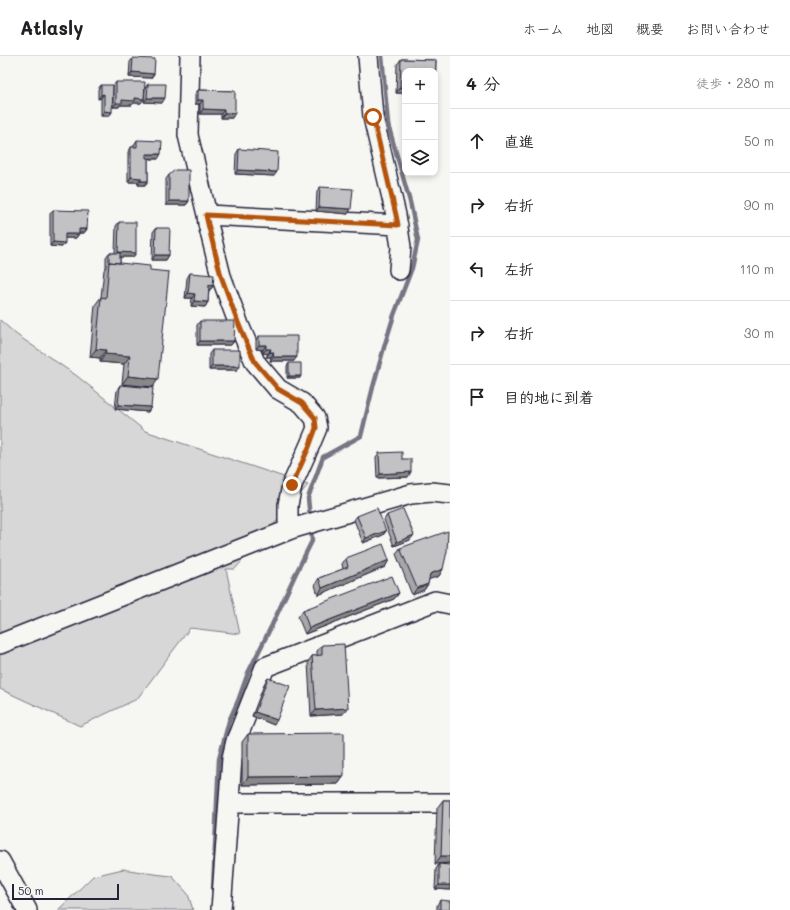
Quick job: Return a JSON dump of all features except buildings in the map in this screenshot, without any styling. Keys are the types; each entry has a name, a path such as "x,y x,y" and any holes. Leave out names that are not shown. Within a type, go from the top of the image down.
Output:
{"street":[{"path":"190,56 188,135 221,276 239,325 255,362 278,389 302,403 315,418 316,428 292,485 288,505 288,521 291,529"},
{"path":"368,56 373,117 398,225 401,247 399,270"},
{"path":"206,215 398,225"},
{"path":"0,644 291,529 411,494 431,492 450,494"},
{"path":"221,910 232,758 236,741 265,667 435,601 450,604"},
{"path":"229,803 450,803"},
{"path":"0,860 27,910"}],"shaded area":[{"path":"0,320 17,335 77,376 145,431 308,485 235,569 226,569 240,634 190,628 137,699 80,726 0,689"},
{"path":"123,869 172,876 188,894 193,910 58,910 93,876"}],"waterway":[{"path":"310,518 308,498 323,457 361,436 385,344 394,315 412,268 418,240 410,202 388,124 382,56"},
{"path":"213,890 219,759 229,721 248,673 312,541 311,528"}],"route":[{"path":"292,485 316,428 315,418 302,403 278,389 255,362 239,325 221,276 206,215 398,225 373,117"}]}
